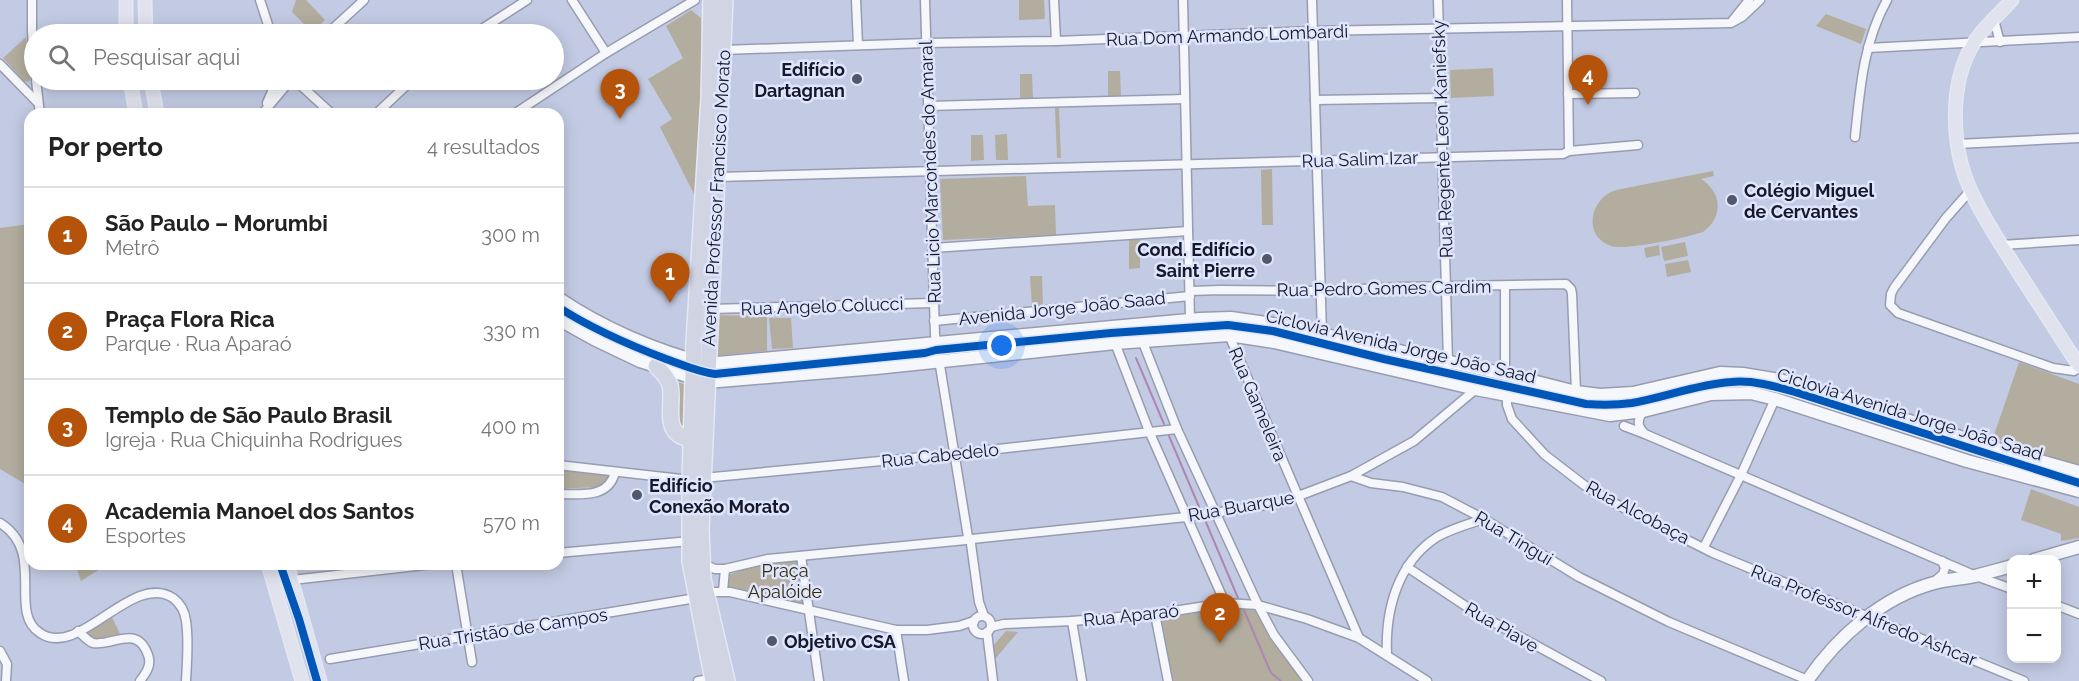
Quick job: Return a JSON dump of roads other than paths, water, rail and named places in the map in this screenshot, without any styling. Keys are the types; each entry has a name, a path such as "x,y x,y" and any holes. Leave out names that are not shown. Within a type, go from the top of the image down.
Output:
{"highway":[{"name":"Avenida Professor Francisco Morato","path":"711,0 698,440 690,561 701,595 715,679"},
{"name":"Avenida Professor Francisco Morato","path":"700,362 711,309 725,0"},
{"path":"656,366 670,384 671,426 679,434 698,440"},
{"name":"Avenida Professor Francisco Morato","path":"696,479 701,595"}],"main road":[{"path":"126,0 126,24"},
{"path":"145,0 146,24"},
{"path":"2012,0 1975,41 1958,87 1954,110 1957,144 1970,190 2001,245 2079,367"},
{"path":"132,90 135,108"},
{"path":"153,90 156,108"},
{"path":"564,301 601,323 662,349 700,362"},
{"name":"Avenida Jorge João Saad","path":"700,362 1231,318 1322,334 1576,392 1617,395 1720,373 1768,377 2004,451 2079,472"},
{"path":"564,322 640,361 700,380 939,362 1115,342 1229,335 1274,342 1507,396 1610,415 1642,411 1679,400 1729,392 1751,393 1995,469 2079,491"},
{"path":"594,339 601,323"},
{"path":"1035,334 1033,345 1037,351"},
{"path":"1020,335 1026,342 1021,353"},
{"path":"1383,367 1387,348"},
{"path":"1995,469 1992,462 1993,455 2004,451"},
{"path":"2051,555 2079,547"},
{"path":"1809,681 1840,640 1869,616 1901,596 1934,583 1976,576 2007,567"},
{"path":"270,570 302,681"},
{"path":"289,570 320,681"}],"street":[{"path":"32,0 32,24"},
{"path":"260,0 268,24"},
{"path":"338,24 364,0"},
{"path":"490,24 527,0"},
{"path":"572,0 606,53"},
{"path":"564,81 695,0"},
{"path":"856,0 858,45"},
{"name":"Rua Licio Marcondes do Amaral","path":"925,0 935,343 982,625"},
{"path":"1054,0 1056,41"},
{"path":"1183,0 1190,320"},
{"path":"1312,0 1322,334"},
{"name":"Rua Regente Leon Kaniefsky","path":"1438,0 1447,285 1447,374 1452,383"},
{"path":"1567,0 1569,151"},
{"path":"1731,23 1749,0"},
{"path":"1731,23 1742,17 1760,0"},
{"path":"1856,137 1862,70 1887,0"},
{"path":"1994,20 2000,42"},
{"name":"Rua Dom Armando Lombardi","path":"724,50 1056,41 1184,35 1731,23"},
{"path":"1868,48 2079,37"},
{"path":"0,64 24,89"},
{"path":"25,90 38,103"},
{"path":"37,90 39,108"},
{"path":"264,108 272,90"},
{"path":"267,108 283,90"},
{"path":"304,90 325,108"},
{"path":"382,108 401,90"},
{"path":"523,108 550,90"},
{"path":"1568,94 1635,93"},
{"path":"1315,100 1441,98"},
{"path":"929,106 1185,99"},
{"path":"1957,144 2079,138"},
{"name":"Rua Salim Izar","path":"718,177 1563,154 1569,151 1638,145"},
{"path":"1970,190 1946,218 1894,288 1890,305 1898,312 1922,322 2053,368 2074,371 2079,367"},
{"path":"933,248 1188,231"},
{"path":"2001,245 2079,240"},
{"name":"Rua Pedro Gomes Cardim","path":"1190,294 1561,283 1569,286 1572,294 1576,392"},
{"path":"1504,286 1505,374"},
{"name":"Avenida Jorge João Saad","path":"934,321 1190,294"},
{"name":"Rua Angelo Colucci","path":"711,309 933,303"},
{"name":"Rua Gameleira","path":"1229,335 1359,638"},
{"path":"1142,340 1177,429 1258,605 1274,635 1308,681"},
{"path":"1115,342 1149,431 1225,603"},
{"name":"Rua Buarque","path":"701,563 715,569 725,569 756,561 1186,517 1280,503 1352,476 1414,441 1476,389"},
{"name":"Rua Alcobaça","path":"1507,396 1507,405 1512,419 1545,455 1567,472 1612,502 1704,547"},
{"path":"1704,547 1741,475 1775,399"},
{"path":"1642,411 1638,424 1645,434"},
{"path":"1623,426 2007,587"},
{"name":"Rua Cabedelo","path":"564,466 696,479 954,454 1177,429"},
{"path":"564,494 596,493 607,488 613,481 615,472"},
{"name":"Rua Tingui","path":"1352,476 1371,483 1424,491 1456,504 1579,577 1669,622 1809,681"},
{"path":"1387,655 1388,613 1392,598 1407,567 1421,550 1437,537 1484,519"},
{"path":"0,523 13,534 20,544 24,559"},
{"path":"564,552 690,541"},
{"name":"Rua Professor Alfredo Ashcar","path":"1704,547 1713,553 2024,681"},
{"path":"801,556 819,681"},
{"path":"1934,583 1943,574 1945,564 1942,561"},
{"name":"Rua Piave","path":"1407,567 1473,611 1601,681"},
{"path":"723,591 725,569"},
{"path":"26,570 26,613 34,629 42,635 55,639 78,631 145,593 164,593 176,600 182,607 186,620 186,681"},
{"path":"292,579 377,570"},
{"path":"457,570 472,662"},
{"name":"Rua Aparaó","path":"701,595 723,591 896,630 1072,621 1155,614 1225,603 1258,605 1307,619 1359,638 1427,681"},
{"name":"Rua Tristão de Campos","path":"330,659 701,595"},
{"path":"2061,607 2079,614"},
{"path":"1155,614 1168,681"},
{"path":"1072,621 1082,681"},
{"path":"982,625 993,681"},
{"path":"896,630 904,681"},
{"path":"78,631 91,642 97,643 127,637 142,644 147,652 149,665 140,681"},
{"path":"0,651 8,664 6,681"}],"waterway":[{"path":"1136,358 1164,424"},
{"path":"1169,436 1200,509"},
{"path":"1205,520 1238,598"},
{"path":"1244,610 1271,673 1281,681"}],"place":[{"name":"Edifício Dartagnan","path":"857,79"},
{"name":"Academia Manoel dos Santos","path":"1588,105"},
{"name":"Templo de São Paulo Brasil","path":"620,119"},
{"name":"Colégio Miguel de Cervantes","path":"1732,200"},
{"name":"Cond. Edifício Saint Pierre","path":"1267,259"},
{"name":"São Paulo – Morumbi","path":"670,303"},
{"name":"Edifício Conexão Morato","path":"637,495"},
{"name":"Objetivo CSA","path":"772,641"},
{"name":"Praça Flora Rica","path":"1220,643"}],"park label":[{"name":"Praça Apalóide","path":"785,580"}]}
